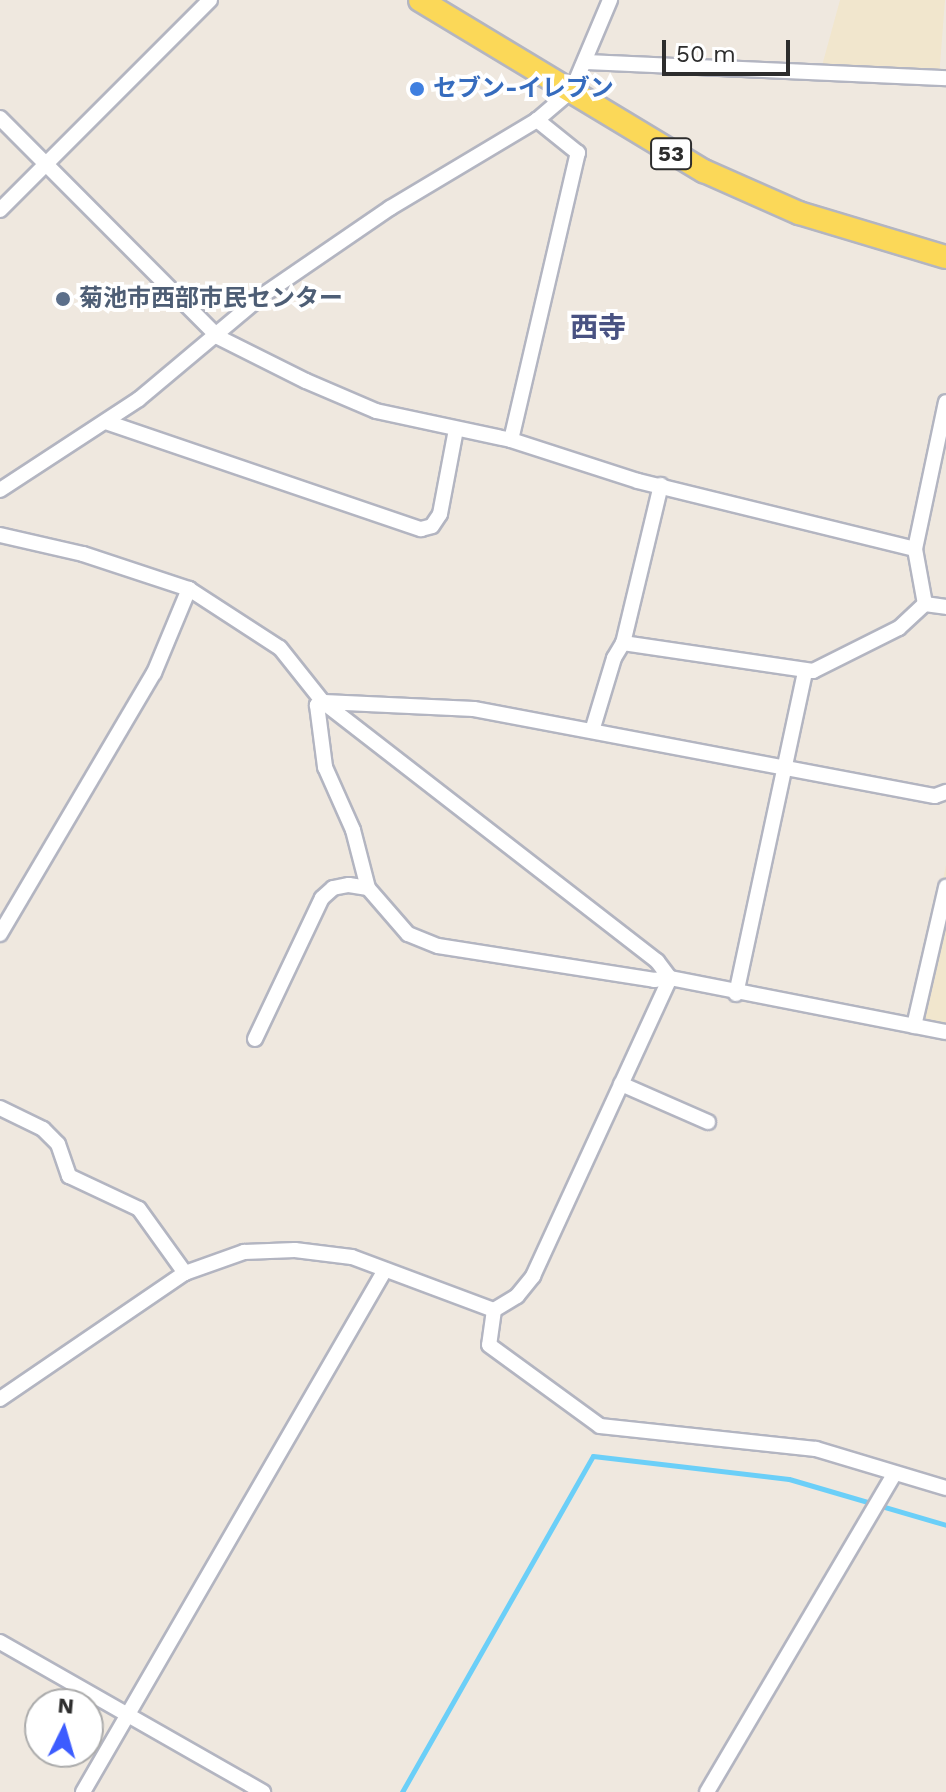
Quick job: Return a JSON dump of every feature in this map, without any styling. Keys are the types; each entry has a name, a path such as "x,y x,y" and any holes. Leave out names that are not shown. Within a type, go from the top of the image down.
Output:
{"main road":[{"name":"53","path":"420,0 704,171 799,213 946,257"}],"street":[{"path":"0,210 210,0"},
{"path":"0,490 106,422 218,337 263,295 390,208 537,120 572,90 588,62 610,0"},
{"path":"588,62 946,78"},
{"path":"0,118 218,337 376,411 511,440 548,456 915,549"},
{"path":"511,440 578,153 537,120"},
{"path":"925,604 915,549 946,402"},
{"path":"106,422 421,529 432,526 440,514 456,429"},
{"path":"592,731 614,658 623,643 661,485"},
{"path":"0,535 83,554 189,589 280,648 323,702 657,961 670,978"},
{"path":"0,934 154,673 189,589"},
{"path":"925,604 946,607"},
{"path":"623,643 805,671 865,648 899,628 925,604"},
{"path":"736,994 805,671"},
{"path":"946,792 935,796 474,709 323,702 317,705 325,767 353,830 368,888 388,917 408,934 438,946 654,980 670,978 736,994 946,1032"},
{"path":"914,1026 946,887"},
{"path":"255,1039 322,898 333,888 368,888"},
{"path":"494,1310 517,1296 533,1276 670,978"},
{"path":"621,1084 708,1122"},
{"path":"0,1108 43,1129 58,1144 69,1176 139,1209 185,1273"},
{"path":"0,1399 185,1273 244,1252 295,1250 352,1257 494,1310"},
{"path":"83,1792 385,1270"},
{"path":"494,1310 489,1345 600,1426 816,1449 858,1459 894,1475 946,1488"},
{"path":"707,1792 894,1475"},
{"path":"0,1642 263,1792"}],"shaded area":[{"path":"840,0 945,0 939,78 820,73"},
{"path":"946,865 946,1032 914,1026"}],"waterway":[{"path":"402,1792 593,1456 789,1479 946,1525"}],"place":[{"name":"セブン-イレブン","path":"417,89"},
{"name":"菊池市西部市民センター","path":"63,299"}],"district":[{"name":"西寺","path":"598,328"}]}
